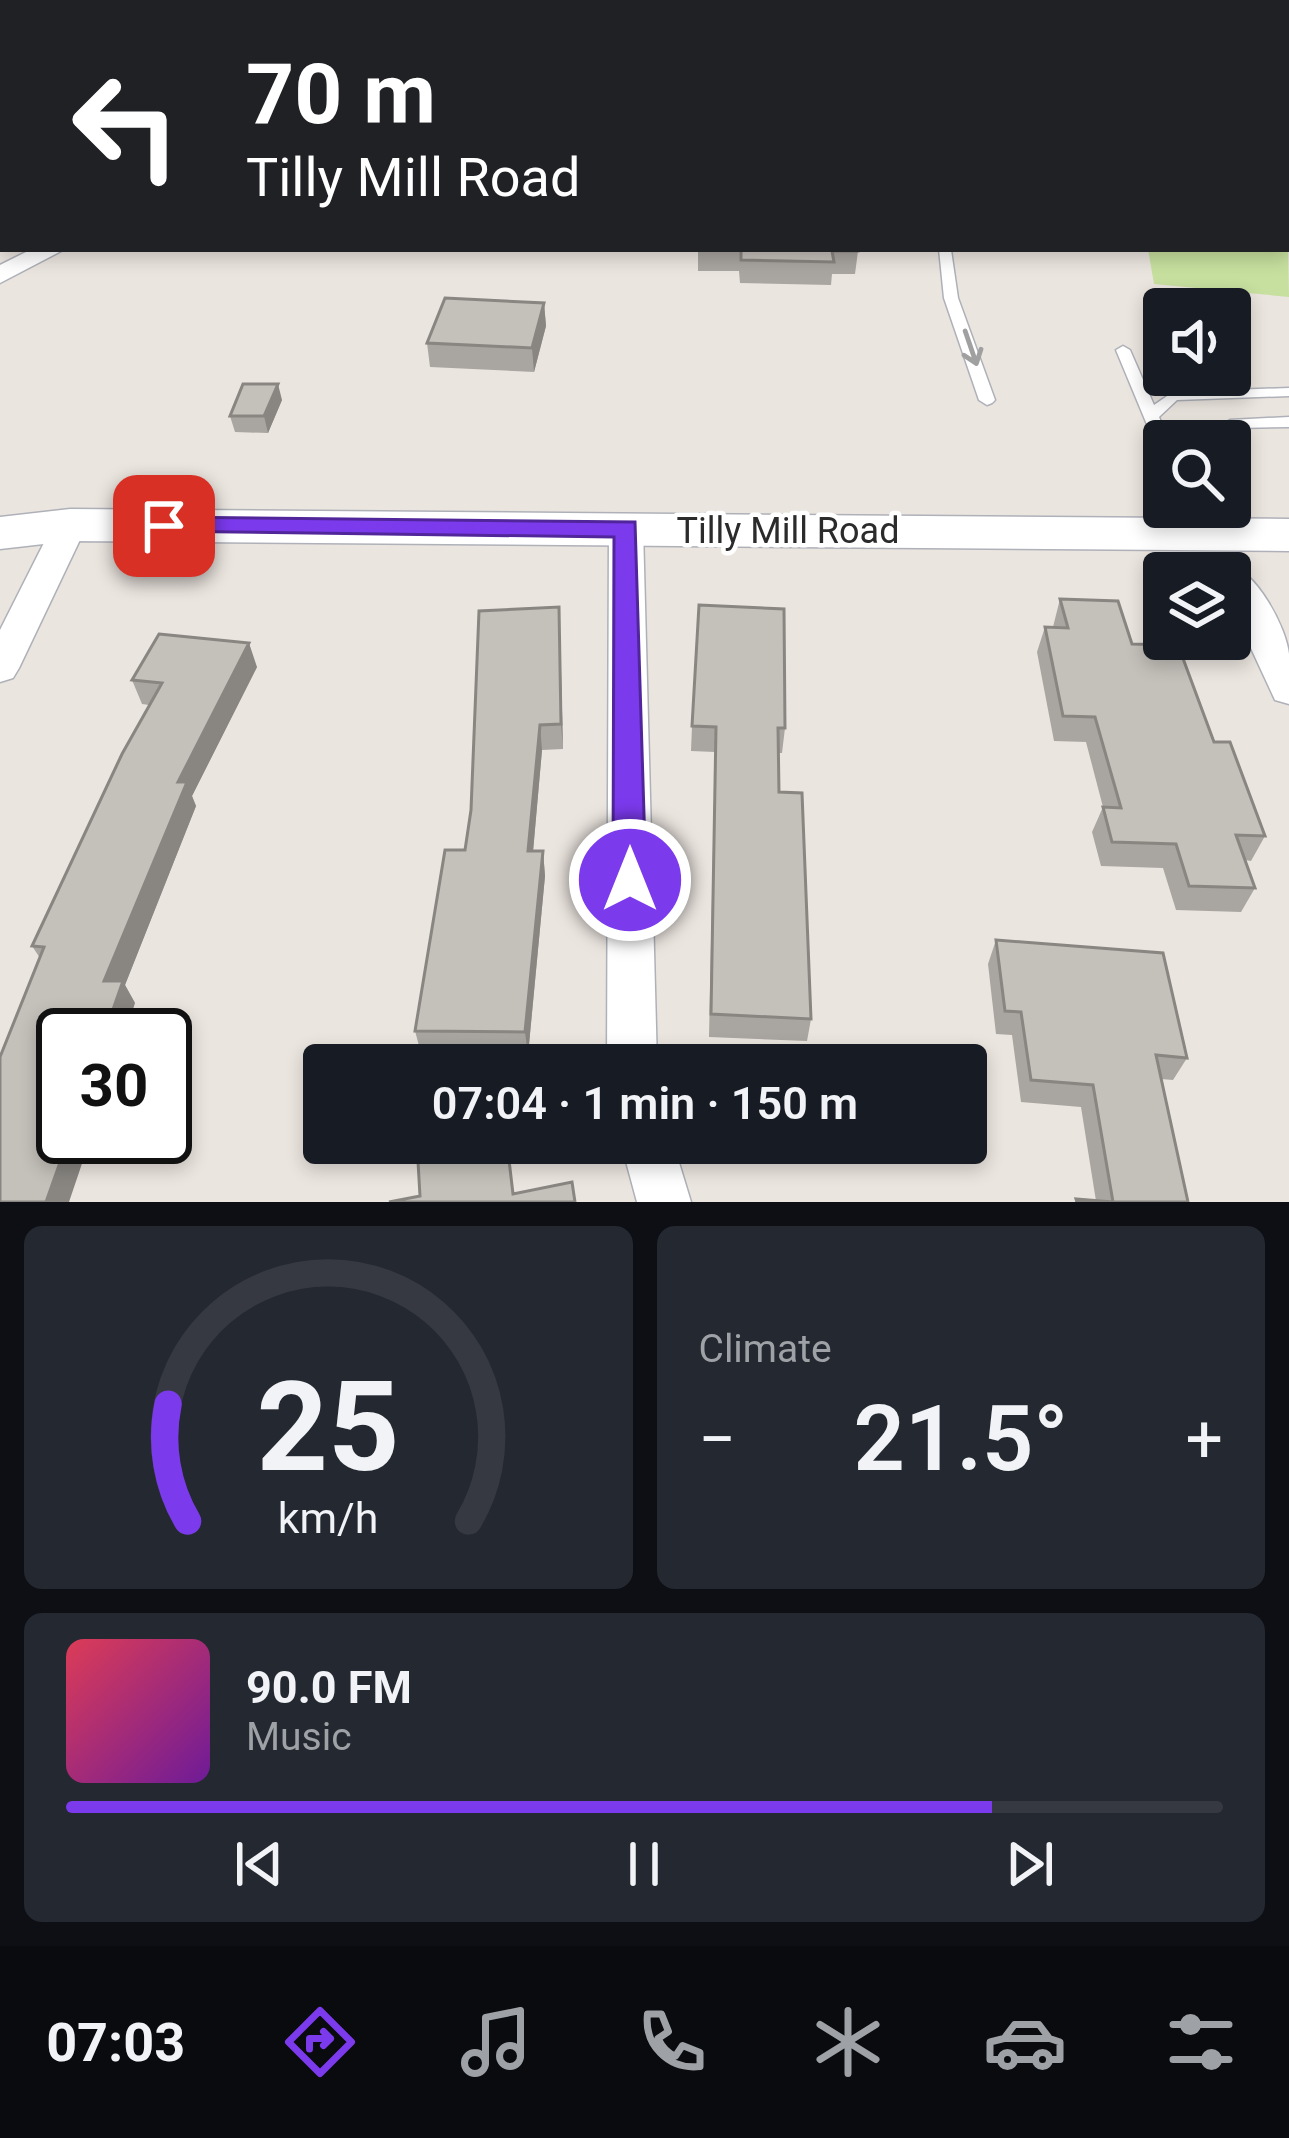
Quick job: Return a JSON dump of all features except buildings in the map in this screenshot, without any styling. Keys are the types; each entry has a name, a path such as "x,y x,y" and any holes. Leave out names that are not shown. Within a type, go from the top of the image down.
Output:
{"street":[{"path":"0,275 46,252"},
{"path":"0,668 70,525"},
{"name":"Tilly Mill Road","path":"0,533 70,525 1231,537"},
{"path":"626,528 632,1044"},
{"path":"1231,537 1250,604 1289,690"},
{"path":"653,1164 664,1202"}],"lane":[{"path":"945,252 951,298 986,400"},
{"path":"1123,350 1152,420"},
{"path":"1150,416 1173,396 1289,392"},
{"path":"1251,423 1289,422"}],"green space":[{"path":"1149,252 1288,252 1289,297 1251,293 1251,288 1154,284"}],"route":[{"path":"164,526 626,528 630,880"}]}
